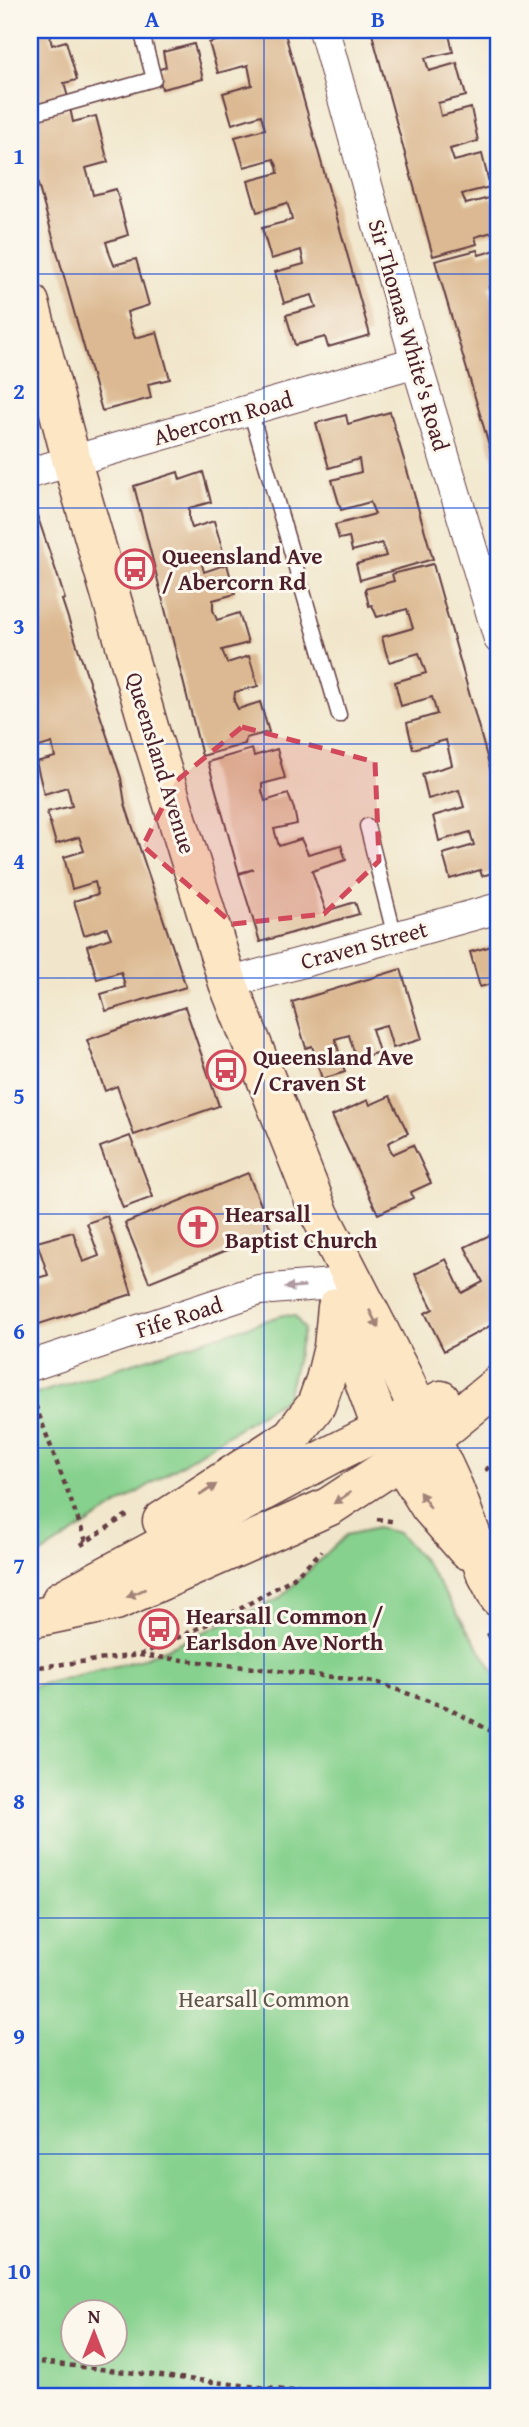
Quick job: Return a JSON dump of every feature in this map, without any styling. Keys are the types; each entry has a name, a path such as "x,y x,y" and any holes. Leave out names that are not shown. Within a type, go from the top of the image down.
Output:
{"main road":[{"name":"Queensland Avenue","path":"30,303 72,462 151,734 228,983 320,1215 393,1356 454,1488 490,1600"},
{"name":"Queensland Avenue","path":"320,1215 334,1295 391,1445 490,1600"},
{"path":"78,1592 104,1559 291,1437 316,1405 325,1380 333,1347 334,1295"},
{"path":"425,1425 499,1371"},
{"path":"30,1617 116,1601 330,1506 391,1445 499,1384"},
{"path":"30,1617 321,1460 391,1445"}],"street":[{"name":"Sir Thomas White's Road","path":"324,30 416,362 499,639"},
{"name":"Abercorn Road","path":"30,474 416,362"},
{"name":"Craven Street","path":"228,983 499,908"},
{"name":"Fife Road","path":"30,1366 259,1290 334,1295"}],"lane":[{"path":"30,114 154,79 141,30"},
{"path":"250,410 339,715"},
{"path":"367,826 395,937"}],"path":[{"path":"30,1388 86,1541"},
{"path":"369,1520 380,1519 406,1525"},
{"path":"139,1655 238,1610 271,1591 293,1578 330,1544"},
{"path":"490,1600 499,1654"},
{"path":"30,1668 139,1655 376,1682 445,1707 499,1735"},
{"path":"30,2361 346,2397"}],"highlighted area":[{"path":"242,727 375,762 379,861 324,914 233,924 143,846 175,782"}],"green space":[{"path":"283,1315 295,1316 304,1329 287,1397 30,1561 30,1396"},
{"name":"Hearsall Common","path":"377,1528 398,1533 425,1562 499,1680 499,2397 30,2397 30,1687 140,1660 279,1599 346,1535"}],"building":[{"path":"30,30 48,30 52,45 66,41 77,80 64,83 69,101 30,111"},
{"path":"237,30 284,30 370,335 328,347 325,337 295,345 286,315 316,307 312,295 284,303 275,272 304,264 301,250 271,259 262,228 292,220 290,211 287,203 257,212 248,181 278,173 277,166 274,159 244,167 235,137 265,129 261,115 232,124 223,93 252,85 248,65 218,73 209,43 239,35"},
{"path":"371,30 448,30 453,52 425,58 429,71 457,63 466,96 438,103 441,116 471,108 478,141 450,149 454,161 482,154 490,187 462,194 466,204 493,197 499,218 499,230 475,237 477,244 433,256"},
{"path":"194,44 203,79 162,89 157,70 166,67 163,52"},
{"path":"70,108 73,122 96,116 108,162 86,168 93,195 116,189 128,235 106,242 114,265 136,259 149,305 127,312 130,325 135,338 157,332 170,379 148,384 151,398 102,411 30,156 30,119"},
{"path":"499,249 499,284 489,287 493,299 499,297 499,479 435,261 477,250 479,255"},
{"path":"390,412 433,559 360,580 356,564 386,556 382,543 352,551 349,537 339,539 335,525 375,514 370,502 341,510 332,480 361,472 359,459 329,468 316,423 346,415 348,424"},
{"path":"178,472 180,480 203,472 211,502 189,508 189,519 192,528 214,521 223,551 200,557 204,572 227,564 235,594 213,600 213,610 217,620 239,613 248,643 222,650 227,663 249,656 258,686 235,692 234,701 238,709 260,702 269,732 246,738 245,744 202,756 134,486"},
{"path":"34,506 121,778 125,804 186,987 106,1011 101,994 125,987 124,982 121,972 97,979 87,946 111,938 107,928 84,935 74,901 98,894 95,882 72,889 64,857 84,851 79,837 56,844 47,812 72,806 69,793 67,787 44,794 36,762 55,757 52,743 30,750 30,716 40,713 36,700 30,703 30,507"},
{"path":"433,564 499,800 499,871 482,876 480,870 450,879 443,854 474,845 470,832 439,841 433,816 464,807 459,790 428,799 422,774 452,765 446,740 413,749 407,723 437,714 432,697 401,706 395,682 426,673 419,653 389,662 382,637 413,628 407,609 377,617 372,605 369,606 365,589 394,581 392,574"},
{"path":"252,749 254,756 277,749 285,778 262,784 262,791 265,801 288,794 294,809 297,824 274,829 279,846 301,839 308,854 341,845 346,860 312,871 326,911 355,902 359,914 260,942 239,874 254,869 239,873 208,762"},
{"path":"499,944 499,982 480,987 470,952"},
{"path":"401,969 422,1039 393,1048 386,1025 372,1029 379,1052 356,1059 349,1035 335,1039 345,1072 322,1079 312,1046 306,1048 292,1002"},
{"path":"499,992 499,1012 493,994"},
{"path":"185,1007 219,1106 134,1135 117,1086 105,1091 87,1040"},
{"path":"390,1096 408,1133 388,1143 390,1149 393,1154 413,1145 431,1183 411,1192 413,1198 378,1214 332,1116 368,1100 370,1105"},
{"path":"130,1136 153,1197 123,1208 100,1147"},
{"name":"Hearsall Baptist Church","path":"248,1173 272,1232 149,1282 125,1223"},
{"path":"107,1216 132,1294 30,1327 30,1280 48,1275 37,1242 73,1232 83,1262 99,1256 87,1223"},
{"path":"496,1232 499,1238 499,1321 444,1351 425,1313 433,1309 415,1274 446,1259 462,1293 483,1282 465,1247"}],"place":[{"name":"Queensland Ave / Abercorn Rd","path":"135,569"},
{"name":"Queensland Ave / Craven St","path":"226,1070"},
{"name":"Hearsall Baptist Church","path":"198,1227"},
{"name":"Hearsall Common / Earlsdon Ave North","path":"159,1629"}]}
